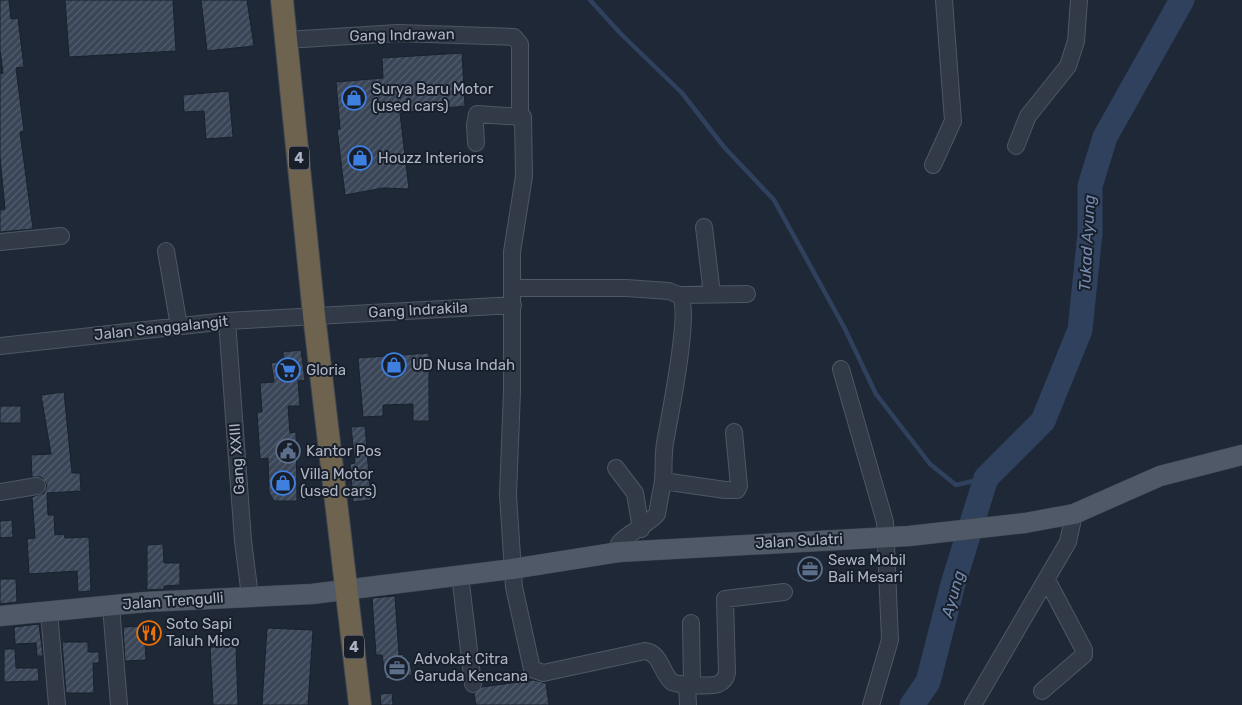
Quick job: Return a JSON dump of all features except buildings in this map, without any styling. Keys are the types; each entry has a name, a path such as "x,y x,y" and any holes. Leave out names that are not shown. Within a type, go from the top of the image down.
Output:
{"highway":[{"name":"4","path":"282,0 360,705"}],"main road":[{"name":"Jalan Sulatri","path":"347,588 460,575 619,552 909,536 1025,523 1074,514 1160,476 1242,455"},
{"name":"Jalan Trengulli","path":"0,616 250,596 312,594 347,588"}],"street":[{"path":"933,165 953,122 944,0"},
{"path":"1016,146 1028,116 1068,66 1076,41 1078,0"},
{"name":"Gang Indrawan","path":"286,40 408,33 498,36 518,40 520,116"},
{"path":"476,143 475,125 477,114 523,116 525,124 524,176 512,252 508,495 512,568 518,607 532,670 543,673 645,651 657,657 670,680 675,684 716,686 726,676 725,599 784,592"},
{"path":"704,227 712,294"},
{"path":"0,242 61,236"},
{"path":"166,252 179,326"},
{"path":"512,288 626,288 669,291 679,295 747,294"},
{"path":"619,552 619,544 622,540 640,529 657,514 663,481 665,445 677,380 683,303 679,295"},
{"name":"Gang Indrakila","path":"318,315 512,305"},
{"name":"Jalan Sanggalangit","path":"0,346 179,326 318,315"},
{"name":"Gang XXIII","path":"227,322 241,523 250,596"},
{"path":"841,369 886,522 890,640 871,705"},
{"path":"663,481 724,490 737,490 739,486 734,432"},
{"path":"616,468 635,493 640,529"},
{"path":"0,492 37,486"},
{"path":"973,705 1068,542 1074,514"},
{"path":"460,575 473,684"},
{"path":"1042,691 1084,655 1084,650 1047,580"},
{"path":"111,606 119,705"},
{"path":"48,612 57,705"},
{"path":"688,705 691,623"}],"waterway":[{"path":"590,0 620,33 682,93 724,147 774,200 844,327 876,394 930,464 956,485 986,478"},
{"name":"Tukad Ayung","path":"912,705 928,682 953,584 986,478 1043,421 1080,330 1090,233 1090,186 1105,137 1182,0"}],"place":[{"name":"Surya Baru Motor (used cars)","path":"354,98"},
{"name":"Houzz Interiors","path":"360,158"},
{"name":"UD Nusa Indah","path":"394,365"},
{"name":"Gloria","path":"288,370"},
{"name":"Kantor Pos","path":"288,451"},
{"name":"Villa Motor (used cars)","path":"283,483"},
{"name":"Sewa Mobil Bali Mesari","path":"810,569"},
{"name":"Soto Sapi Taluh Mico","path":"149,633"},
{"name":"Advokat Citra Garuda Kencana","path":"397,668"}],"water label":[{"name":"Ayung","path":"953,594"}]}
